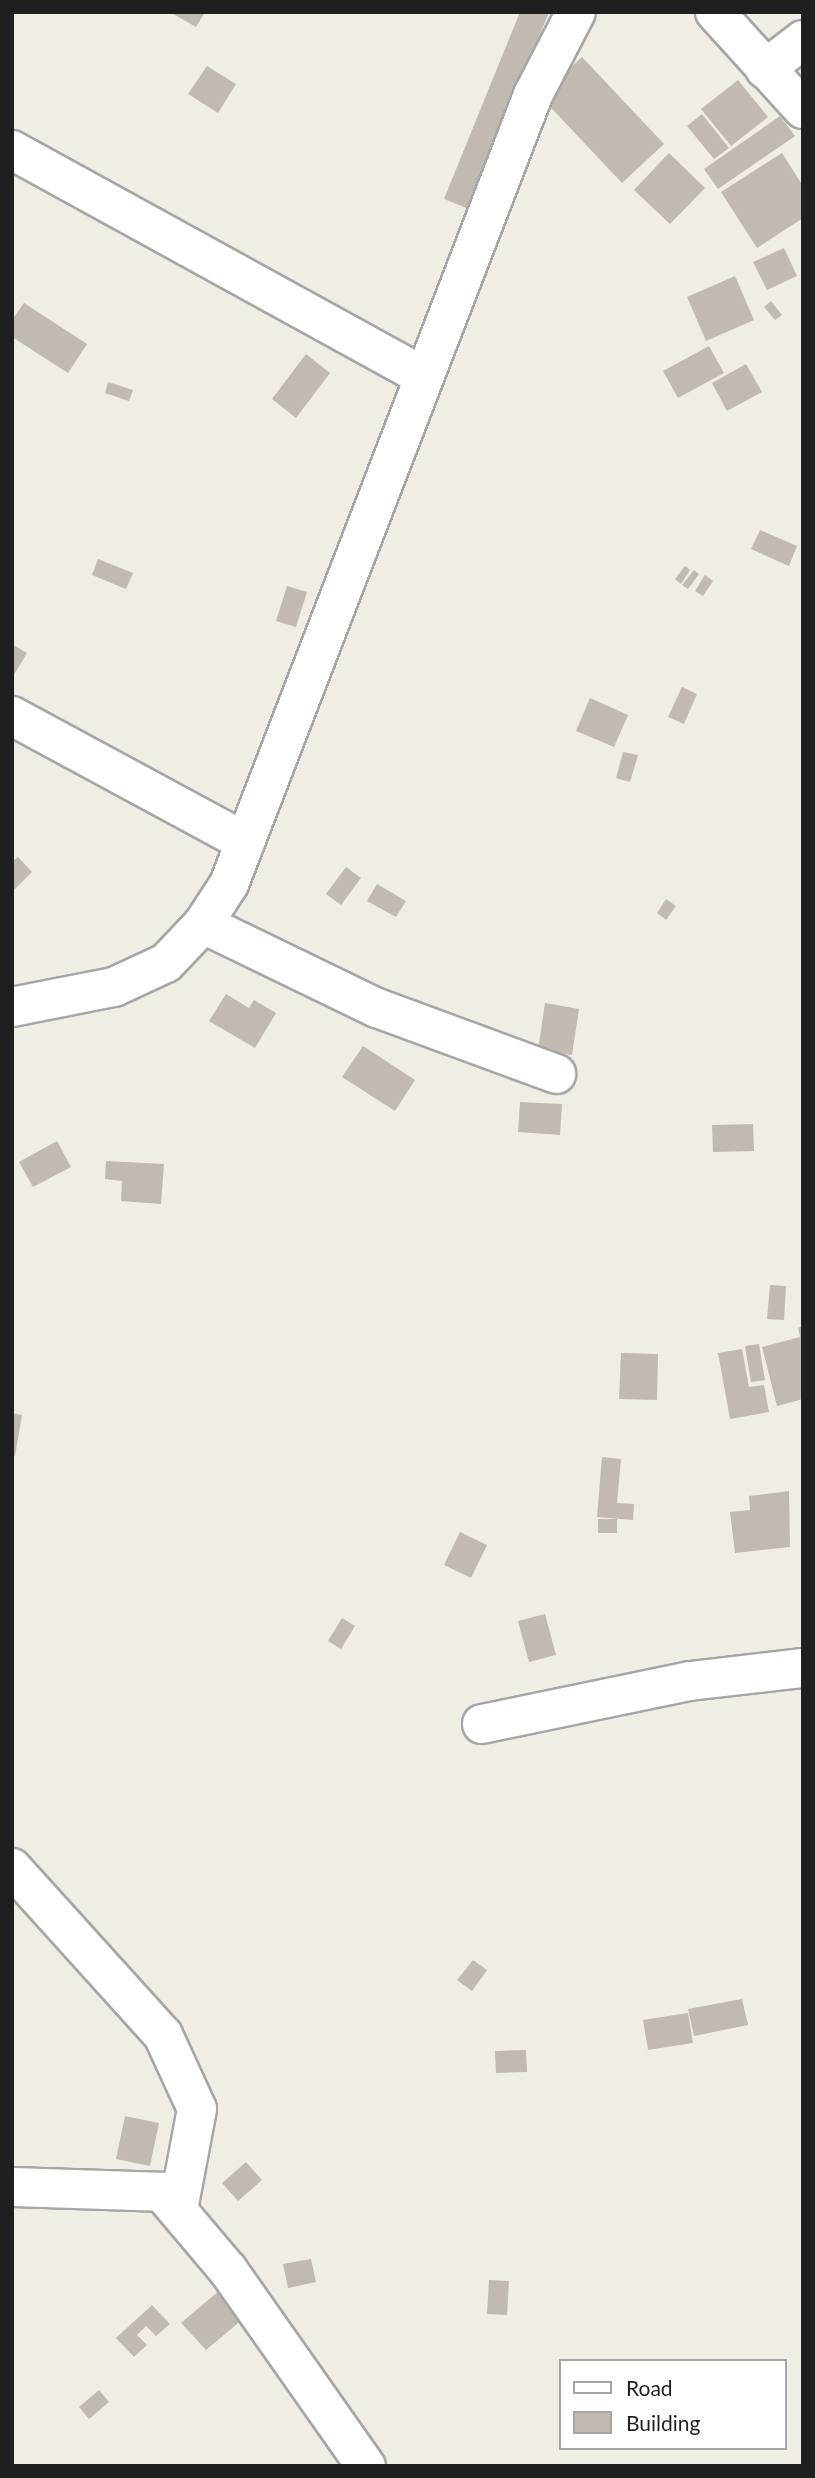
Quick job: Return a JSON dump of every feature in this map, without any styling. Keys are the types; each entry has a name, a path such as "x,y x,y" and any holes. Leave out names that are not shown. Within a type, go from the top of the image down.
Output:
{"street":[{"path":"12,1007 114,987 166,962 204,924 229,884 533,95 576,12"},
{"path":"715,12 803,108"},
{"path":"765,69 803,40"},
{"path":"12,150 423,376"},
{"path":"12,716 244,842"},
{"path":"204,924 377,1008 556,1074"},
{"path":"482,1724 690,1681 803,1668"},
{"path":"12,1868 163,2035 197,2109 178,2210"},
{"path":"12,2188 162,2192 228,2270 366,2466"}],"building":[{"path":"170,12 205,12 196,27"},
{"path":"520,12 549,12 469,209 444,199"},
{"path":"582,57 664,144 622,183 540,96"},
{"path":"207,66 236,84 218,113 188,94"},
{"path":"738,80 768,117 731,146 701,109"},
{"path":"702,114 729,148 714,159 687,126"},
{"path":"780,116 795,136 718,189 704,169"},
{"path":"669,153 705,188 670,224 634,190"},
{"path":"782,153 803,186 803,218 757,248 721,192"},
{"path":"784,248 797,276 767,290 753,262"},
{"path":"735,276 754,320 706,341 687,297"},
{"path":"771,301 782,315 775,320 764,307"},
{"path":"24,303 87,344 68,373 12,337 12,320"},
{"path":"709,346 724,373 678,398 663,371"},
{"path":"306,354 330,373 296,418 272,399"},
{"path":"746,364 762,392 727,411 712,383"},
{"path":"108,382 133,390 129,401 105,393"},
{"path":"760,530 797,546 789,566 751,549"},
{"path":"98,559 133,573 126,589 92,575"},
{"path":"685,566 690,570 681,584 675,579"},
{"path":"694,570 699,574 688,589 682,585"},
{"path":"705,575 713,581 703,596 695,591"},
{"path":"287,586 307,592 296,627 276,621"},
{"path":"12,644 27,653 12,678"},
{"path":"682,687 697,694 684,724 668,717"},
{"path":"590,698 628,715 614,747 576,731"},
{"path":"623,752 638,755 630,782 616,778"},
{"path":"18,857 32,872 12,892 12,862"},
{"path":"346,867 361,878 341,905 326,894"},
{"path":"377,884 406,901 396,917 367,901"},
{"path":"666,899 676,906 666,920 657,913"},
{"path":"226,994 249,1008 254,1000 276,1013 255,1048 209,1021"},
{"path":"545,1003 579,1009 572,1055 538,1050"},
{"path":"363,1046 415,1080 395,1111 342,1077"},
{"path":"520,1102 562,1104 560,1135 518,1132"},
{"path":"753,1124 754,1151 713,1152 712,1125"},
{"path":"57,1141 71,1167 33,1187 19,1162"},
{"path":"106,1161 164,1164 161,1204 121,1201 122,1181 105,1179"},
{"path":"770,1285 786,1286 784,1320 767,1319"},
{"path":"803,1326 803,1399 777,1406 762,1347 800,1337 798,1328"},
{"path":"759,1344 765,1380 751,1382 745,1346"},
{"path":"742,1349 749,1387 764,1385 769,1412 730,1419 718,1353"},
{"path":"621,1353 658,1354 657,1400 619,1399"},
{"path":"12,1413 22,1415 15,1456 12,1456"},
{"path":"602,1457 621,1459 617,1503 634,1504 633,1520 597,1517"},
{"path":"789,1491 790,1547 735,1553 730,1512 750,1510 749,1496"},
{"path":"598,1519 617,1519 617,1533 598,1533"},
{"path":"460,1532 487,1545 471,1578 444,1565"},
{"path":"545,1614 556,1655 529,1662 518,1621"},
{"path":"342,1618 355,1626 341,1649 328,1641"},
{"path":"473,1960 487,1970 472,1991 457,1980"},
{"path":"742,1999 748,2025 694,2036 688,2009"},
{"path":"688,2013 693,2043 648,2050 643,2020"},
{"path":"526,2050 527,2072 496,2073 495,2051"},
{"path":"125,2116 159,2123 150,2166 116,2159"},
{"path":"246,2162 262,2180 238,2201 222,2183"},
{"path":"311,2259 316,2282 288,2288 283,2264"},
{"path":"489,2280 509,2281 507,2315 487,2314"},
{"path":"220,2290 244,2318 206,2350 181,2323"},
{"path":"152,2305 170,2324 156,2336 146,2326 137,2335 147,2345 134,2357 116,2338"},
{"path":"99,2390 109,2402 89,2419 79,2407"}]}
